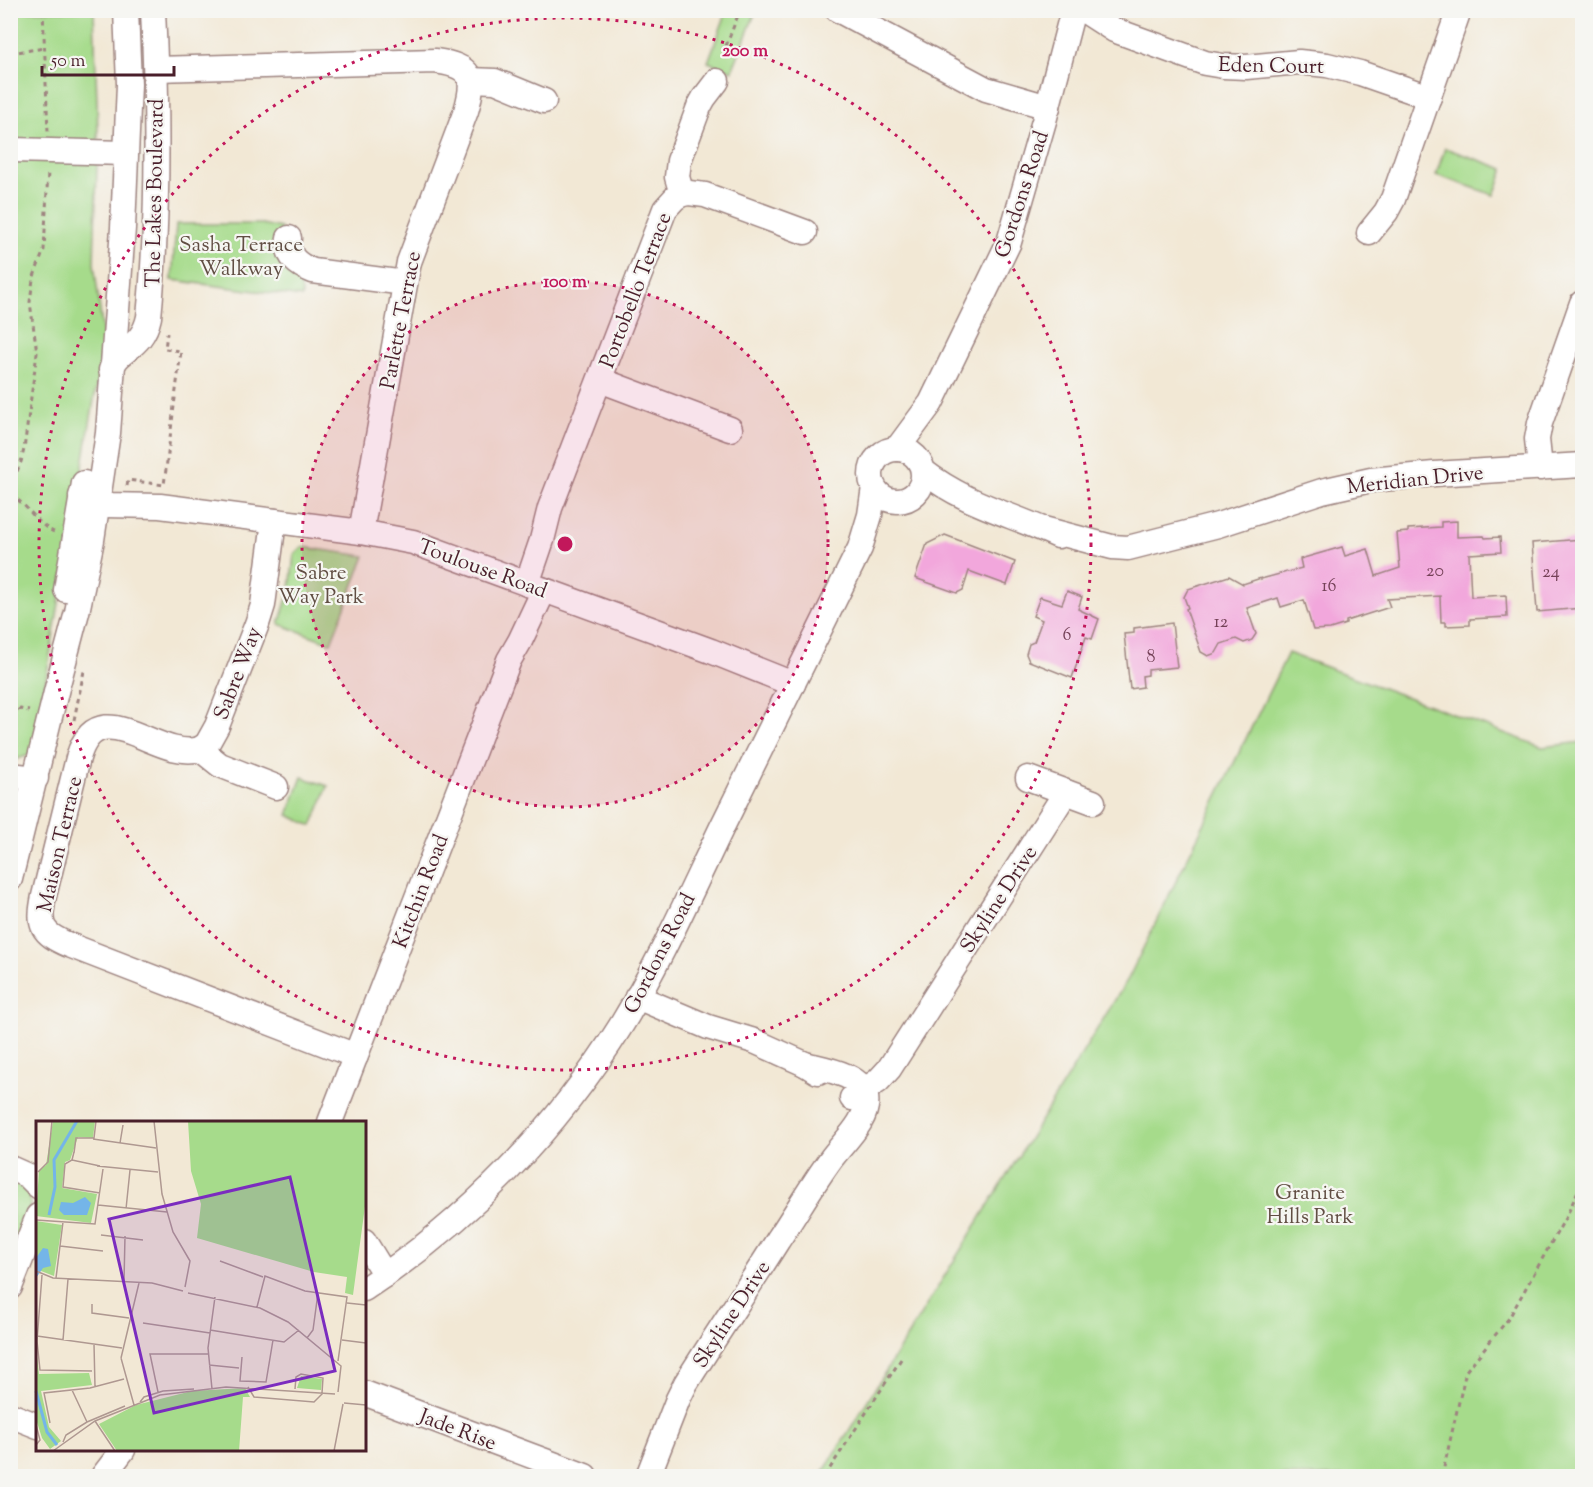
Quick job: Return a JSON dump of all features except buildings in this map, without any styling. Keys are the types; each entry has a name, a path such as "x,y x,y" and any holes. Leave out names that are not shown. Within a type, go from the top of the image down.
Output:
{"street":[{"name":"The Lakes Boulevard","path":"112,10 125,147"},
{"name":"The Lakes Boulevard","path":"10,879 77,612 93,497 108,433 121,277 129,84 126,10"},
{"name":"The Lakes Boulevard","path":"113,361 144,335 149,317 155,225 156,69 153,10"},
{"path":"838,10 986,89 1008,105 1046,114"},
{"path":"1369,233 1383,217 1393,199 1459,10"},
{"name":"Eden Court","path":"1075,15 1204,63 1246,67 1299,62 1327,65 1429,97"},
{"name":"Gordons Road","path":"912,459 931,403 1009,242 1075,15"},
{"path":"156,69 435,61 459,66 465,70 470,80 495,81 544,101"},
{"name":"Parlette Terrace","path":"361,532 413,247 466,111 472,87 470,80"},
{"name":"Portobello Terrace","path":"529,584 550,508 665,209 682,194 677,177 679,161 699,107 717,81"},
{"path":"13,150 49,151 125,147"},
{"path":"682,194 705,195 805,232"},
{"path":"289,238 290,255 302,267 313,271 405,284"},
{"path":"1540,468 1538,439 1540,423 1582,303"},
{"path":"600,380 730,429"},
{"path":"883,453 912,459 921,485 906,499 885,498 874,487 873,465 883,453"},
{"name":"Meridian Drive","path":"912,459 943,486 980,506 1044,529 1112,547 1128,548 1218,525 1322,491 1371,480 1425,474 1582,465"},
{"name":"Gordons Road","path":"860,548 870,515 874,487"},
{"name":"Toulouse Road","path":"93,497 114,492 160,506 361,532 413,542 711,651 793,684"},
{"name":"The Lakes Boulevard","path":"57,688 59,650 74,536 93,497"},
{"name":"Meridian Drive","path":"906,499 939,498 980,506"},
{"name":"Gordons Road","path":"366,1288 468,1209 532,1144 565,1106 604,1053 641,989 860,548 876,525 906,499"},
{"name":"Sabre Way","path":"200,749 207,744 217,726 257,624 262,605 274,521"},
{"name":"Kitchin Road","path":"330,1121 509,660 527,627 529,584"},
{"name":"Maison Terrace","path":"200,749 185,752 114,727 99,728 86,738 80,752 44,896 41,913 43,927 55,939 69,945 356,1056"},
{"path":"200,749 220,765 276,787"},
{"path":"10,775 36,778"},
{"path":"1028,778 1093,802"},
{"name":"Skyline Drive","path":"648,1476 686,1383 830,1160 850,1118 858,1094 878,1081 889,1069 1066,792"},
{"path":"641,989 708,1027 754,1041 805,1064 858,1094"},
{"path":"10,1168 28,1176 36,1184"},
{"path":"10,1287 36,1221"},
{"path":"366,1245 385,1275"},
{"name":"Jade Rise","path":"366,1394 585,1476"},
{"path":"10,1415 36,1425"}],"path":[{"path":"10,488 24,449 37,353 30,302 33,279 44,250 49,151 44,10"},
{"path":"726,46 740,10"},
{"path":"10,53 45,48"},
{"path":"10,495 18,499 49,530 74,536"},
{"path":"1442,1476 1466,1371 1509,1318 1569,1213 1582,1182"},
{"path":"825,1476 903,1356"}],"green space":[{"path":"10,11 94,11 98,134 94,263 104,342 33,754 11,761"},
{"path":"727,11 756,11 732,71 708,62"},
{"path":"1445,148 1504,169 1494,195 1436,175"},
{"name":"Sasha Terrace Walkway","path":"176,224 262,224 281,228 280,243 283,258 286,267 299,283 302,297 172,280"},
{"name":"Sabre Way Park","path":"302,547 365,556 331,643 279,624 290,589 294,555"},
{"name":"Granite Hills Park","path":"1288,653 1542,747 1582,742 1582,1476 821,1476 1128,979"},
{"path":"302,777 328,786 312,826 288,815"},
{"path":"11,1177 26,1189 30,1204 26,1224 11,1260"}]}
